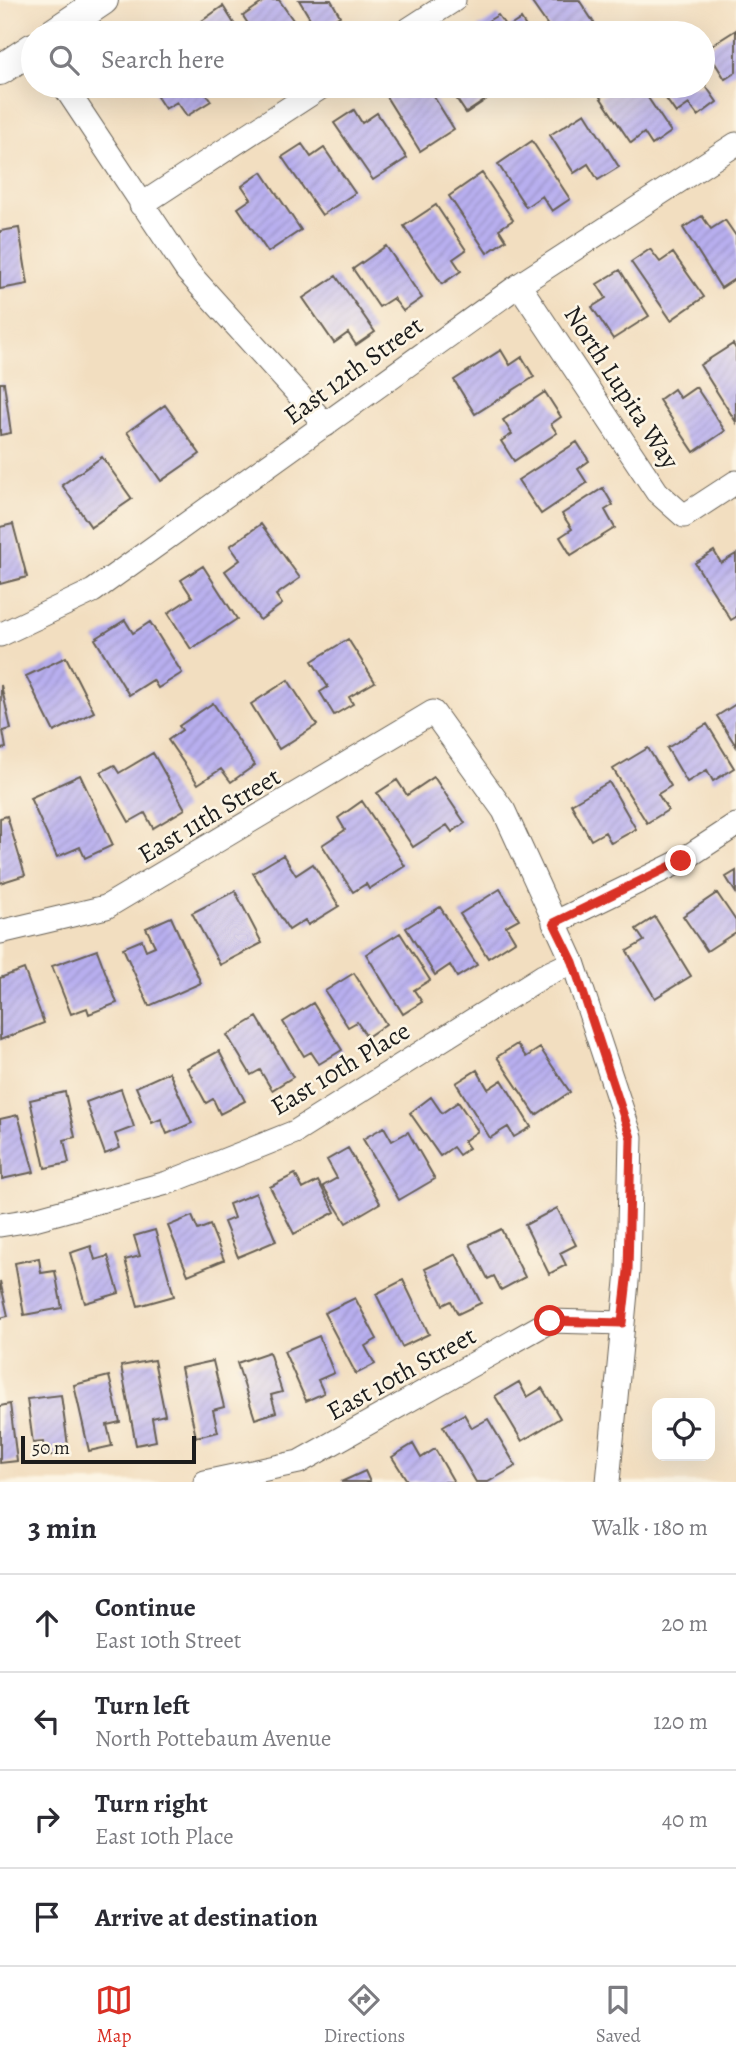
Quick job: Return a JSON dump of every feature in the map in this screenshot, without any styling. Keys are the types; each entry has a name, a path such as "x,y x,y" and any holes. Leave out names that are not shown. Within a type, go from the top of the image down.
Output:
{"street":[{"path":"72,21 103,0"},
{"path":"422,21 454,0"},
{"path":"0,70 21,56"},
{"path":"72,98 187,271 326,425"},
{"path":"141,205 305,98"},
{"name":"East 12th Street","path":"0,635 93,591 519,285 736,144"},
{"name":"North Lupita Way","path":"519,285 657,492 684,516 736,482"},
{"name":"East 11th Street","path":"0,932 106,908 433,712 504,811 554,923"},
{"path":"608,1482 628,1271 631,1138 573,962 554,923 681,861 736,825"},
{"name":"East 10th Place","path":"0,1225 31,1220 167,1183 295,1132 543,976 573,962"},
{"name":"East 10th Street","path":"205,1482 299,1462 550,1321 622,1323"}],"building":[{"path":"266,0 279,0 294,21 246,21 243,16"},
{"path":"299,0 331,0 340,16 332,21 312,21"},
{"path":"530,0 579,0 593,21 545,21"},
{"path":"223,6 232,21 202,21"},
{"path":"498,15 502,21 488,21"},
{"path":"736,30 736,72 725,79 715,63 715,43"},
{"path":"158,98 209,98 211,101 187,116 177,102 165,109"},
{"path":"387,98 435,98 454,129 420,151"},
{"path":"456,98 488,98 466,113"},
{"path":"601,98 648,98 671,132 652,145 644,133 631,143"},
{"path":"665,98 714,98 717,102 698,116 689,104 676,113"},
{"path":"354,110 362,123 377,113 407,158 373,180 334,123"},
{"path":"585,113 619,167 598,180 588,164 574,173 550,135"},
{"path":"532,141 570,199 552,211 542,196 526,207 498,164"},
{"path":"302,144 311,157 324,148 355,193 322,215 282,157"},
{"path":"262,172 301,230 268,252 238,208 251,199 242,186"},
{"path":"482,173 513,220 499,229 506,240 487,253 449,196"},
{"path":"436,205 466,250 453,259 461,271 442,284 404,226"},
{"path":"702,216 711,229 725,220 736,236 736,278 721,288 683,228"},
{"path":"19,228 28,284 0,289 0,231"},
{"path":"386,246 422,298 403,311 393,298 379,307 353,269"},
{"path":"650,249 660,262 673,253 704,297 671,320 631,262"},
{"path":"620,270 649,316 613,339 592,307 606,298 597,284"},
{"path":"336,276 375,332 356,345 348,333 334,343 303,298"},
{"path":"733,344 736,349 736,422 700,365"},
{"path":"501,350 510,365 522,357 534,377 475,414 454,380"},
{"path":"0,383 4,383 11,433 0,435"},
{"path":"696,387 725,431 694,452 659,400 674,389 680,398"},
{"path":"545,392 561,417 551,424 557,433 514,461 501,441 512,434 503,420"},
{"path":"165,405 200,454 161,481 127,432"},
{"path":"577,442 589,461 578,469 587,483 541,514 518,480"},
{"path":"102,457 132,499 91,527 62,485"},
{"path":"603,488 613,505 605,510 615,528 571,555 560,537 572,529 562,514"},
{"path":"13,524 27,577 0,584 0,527"},
{"path":"261,524 300,578 276,595 282,604 260,620 225,571 240,560 230,546"},
{"path":"714,551 721,563 736,554 736,617 731,620 695,563"},
{"path":"203,566 237,619 191,649 168,613 192,597 181,580"},
{"path":"125,620 133,633 150,622 182,673 158,688 153,680 129,695 95,639"},
{"path":"348,639 375,682 349,697 353,704 334,715 320,692 328,687 312,661"},
{"path":"66,657 94,712 54,732 26,676"},
{"path":"288,680 317,725 279,749 251,704"},
{"path":"1,685 11,729 3,731 6,748 0,749"},
{"path":"213,703 255,765 231,782 221,769 198,784 168,740 182,730 179,726"},
{"path":"736,704 736,746 717,716"},
{"path":"707,724 734,768 713,781 707,770 687,782 667,748"},
{"path":"648,748 671,786 658,794 668,810 647,823 613,769"},
{"path":"153,753 185,809 153,828 145,813 129,822 101,772 114,765 119,773"},
{"path":"80,775 113,845 85,858 80,847 57,857 30,798"},
{"path":"434,777 465,823 452,832 447,825 413,847 377,793 397,780 407,795"},
{"path":"609,782 636,829 611,843 605,832 591,840 571,804"},
{"path":"362,801 405,866 369,889 366,884 353,892 322,845 345,830 338,818"},
{"path":"7,816 25,875 0,883 0,818"},
{"path":"283,855 296,875 313,864 339,906 308,925 305,920 289,930 253,873"},
{"path":"736,871 736,893 726,877"},
{"path":"500,889 519,919 506,926 515,941 488,958 460,914"},
{"path":"235,891 262,943 220,965 192,913"},
{"path":"717,893 736,921 736,932 707,951 683,916"},
{"path":"440,907 477,965 457,977 450,965 435,975 406,928"},
{"path":"171,917 201,983 149,1006 123,948 142,940 146,950 155,946 146,928"},
{"path":"655,917 691,976 655,998 627,951 644,941 636,929"},
{"path":"400,933 430,980 414,990 422,1002 403,1014 366,954"},
{"path":"97,950 117,1003 89,1014 87,1008 71,1014 52,966"},
{"path":"24,969 44,1023 0,1040 0,978"},
{"path":"354,973 386,1024 367,1037 357,1022 348,1027 325,991"},
{"path":"313,1003 342,1050 319,1064 311,1052 304,1056 283,1022"},
{"path":"257,1017 293,1077 272,1090 260,1070 251,1075 227,1035"},
{"path":"517,1044 526,1057 540,1048 570,1092 536,1115 497,1057"},
{"path":"219,1051 245,1101 220,1114 213,1099 206,1103 187,1068"},
{"path":"477,1070 488,1089 502,1080 531,1127 514,1137 508,1127 490,1138 456,1083"},
{"path":"169,1072 192,1123 167,1134 161,1119 152,1123 136,1087"},
{"path":"121,1089 134,1127 115,1134 120,1148 105,1154 86,1102"},
{"path":"65,1092 75,1137 64,1140 69,1163 45,1168 30,1100"},
{"path":"431,1097 442,1113 458,1102 478,1131 464,1141 469,1148 459,1155 453,1147 440,1156 410,1113"},
{"path":"18,1115 34,1172 2,1179 0,1119"},
{"path":"384,1127 392,1141 408,1132 435,1179 399,1200 363,1139"},
{"path":"348,1148 380,1203 346,1223 323,1186 337,1178 327,1160"},
{"path":"295,1174 303,1189 318,1181 335,1212 294,1234 270,1187"},
{"path":"256,1193 276,1241 238,1257 224,1222 234,1218 229,1204"},
{"path":"557,1208 576,1245 560,1253 566,1265 549,1274 525,1225"},
{"path":"192,1216 198,1230 210,1225 224,1260 188,1275 168,1226"},
{"path":"501,1229 525,1277 501,1290 494,1276 488,1279 470,1244"},
{"path":"155,1230 174,1296 138,1306 125,1260 140,1256 134,1236"},
{"path":"91,1246 95,1260 108,1256 119,1293 85,1303 70,1253"},
{"path":"456,1254 481,1303 458,1314 451,1301 443,1305 425,1269"},
{"path":"39,1258 41,1273 55,1271 62,1308 24,1315 15,1263"},
{"path":"403,1280 429,1334 402,1347 376,1294"},
{"path":"0,1281 8,1316 0,1318"},
{"path":"355,1298 377,1339 365,1346 375,1364 356,1374 324,1313"},
{"path":"319,1336 334,1373 318,1380 324,1393 306,1401 284,1351"},
{"path":"269,1352 282,1392 271,1395 276,1412 255,1419 237,1363"},
{"path":"154,1360 165,1415 152,1418 156,1441 136,1445 121,1366"},
{"path":"213,1361 224,1407 213,1410 218,1432 196,1437 181,1368"},
{"path":"109,1376 120,1422 107,1425 112,1446 89,1451 74,1385"},
{"path":"519,1382 527,1397 542,1388 560,1418 522,1441 495,1396"},
{"path":"61,1395 69,1453 45,1456 43,1442 33,1443 27,1399"},
{"path":"10,1404 17,1461 0,1463 0,1406"},
{"path":"464,1414 472,1428 488,1419 516,1466 488,1482 476,1482 443,1426"},
{"path":"413,1444 421,1458 435,1449 454,1482 408,1482 392,1457"},
{"path":"365,1471 370,1482 341,1482"}],"route":[{"path":"550,1321 622,1323 628,1271 631,1138 573,962 554,923 681,861"}]}
